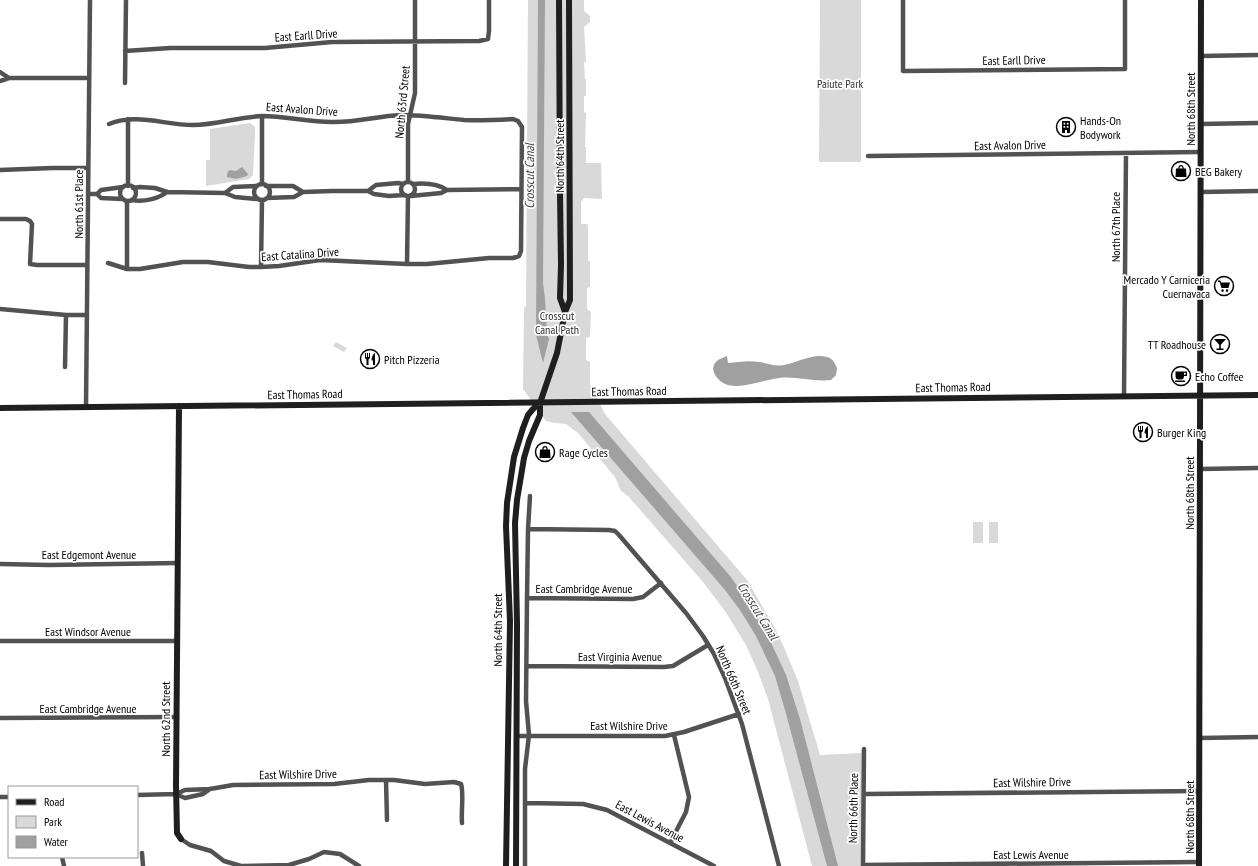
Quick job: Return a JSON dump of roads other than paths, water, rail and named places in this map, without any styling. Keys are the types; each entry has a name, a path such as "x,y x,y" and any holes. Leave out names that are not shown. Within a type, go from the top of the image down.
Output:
{"main road":[{"name":"North 64th Street","path":"560,0 560,298 565,312"},
{"name":"North 64th Street","path":"516,866 516,518 518,488 524,458 529,441 540,415 540,403 557,353 565,312 570,300 569,0"},
{"name":"North 68th Street","path":"1200,864 1201,0"},
{"name":"East Thomas Road","path":"0,408 1258,395"},
{"name":"North 64th Street","path":"506,866 510,621 506,517 509,483 517,445 528,415 540,403"},
{"name":"North 62nd Street","path":"179,406 176,833 181,839"},
{"path":"506,517 516,518"},
{"path":"508,736 517,736"}],"street":[{"name":"North 61st Place","path":"86,407 90,0"},
{"path":"125,83 126,0"},
{"name":"North 63rd Street","path":"408,184 408,124 415,93 415,0"},
{"name":"East Earll Drive","path":"125,51 170,48 265,48 332,42 488,40 489,0"},
{"name":"East Earll Drive","path":"903,0 903,72 1125,69 1125,0"},
{"path":"1201,56 1258,55"},
{"path":"0,72 9,78"},
{"path":"0,81 9,78 89,78"},
{"name":"East Avalon Drive","path":"108,124 128,119 157,120 175,124 192,125 262,116 317,122 338,122 409,115 477,120 513,119 518,121 522,127 521,189"},
{"path":"262,116 262,185 270,192 262,199 262,267"},
{"path":"127,269 128,200 135,194 131,187 128,119"},
{"path":"1200,124 1258,123"},
{"name":"East Avalon Drive","path":"868,156 1200,152"},
{"name":"North 67th Place","path":"1124,396 1126,153"},
{"path":"0,170 88,168"},
{"path":"368,191 376,185 398,183 436,185 442,186 447,190"},
{"path":"407,264 407,196 401,190 408,184"},
{"path":"407,196 415,192 415,187 408,184"},
{"path":"262,185 254,192 262,199"},
{"path":"225,192 234,187 262,185 293,186 303,192"},
{"path":"123,187 120,193 128,200"},
{"path":"97,194 101,190 123,187 140,187 155,188 167,192 225,192 235,197 262,199 294,197 303,192 368,191 374,194 407,196 442,193 447,190 521,189"},
{"name":"East Catalina Drive","path":"108,263 127,269 140,269 183,262 208,262 262,267 320,260 427,264 482,259 514,258 519,256 521,251 521,189"},
{"path":"1200,192 1258,191"},
{"path":"89,194 97,194 101,198 136,200 160,197 167,192"},
{"path":"0,220 26,219 30,221 32,224 30,264 87,265"},
{"path":"0,309 66,315 87,315"},
{"path":"65,367 66,315"},
{"path":"1200,469 1258,468"},
{"path":"525,866 525,770 529,735 526,706 528,529 530,496"},
{"name":"North 66th Street","path":"528,529 615,531 661,583 694,624 708,645 725,678 739,714 779,866"},
{"name":"East Edgemont Avenue","path":"0,564 49,565 178,563"},
{"name":"East Cambridge Avenue","path":"527,598 633,599 643,597 661,583"},
{"name":"East Windsor Avenue","path":"0,641 177,641"},
{"name":"East Virginia Avenue","path":"527,666 673,666 708,645"},
{"name":"East Wilshire Drive","path":"517,736 666,736 674,735 739,714"},
{"name":"East Cambridge Avenue","path":"0,718 176,717"},
{"path":"670,843 686,812 689,797 674,735"},
{"path":"1200,738 1258,737"},
{"name":"North 66th Place","path":"863,866 864,749"},
{"name":"East Wilshire Drive","path":"138,795 176,794 185,798 200,795 210,789 233,785 334,784 362,780 386,780 425,784 454,782 461,784 463,790 461,811 462,823"},
{"path":"386,780 387,820"},
{"name":"East Wilshire Drive","path":"864,794 1200,791"},
{"name":"East Lewis Avenue","path":"526,803 583,804 607,810 714,866"},
{"name":"North 62nd Street","path":"181,839 190,845 211,851 224,861 241,866 289,865 309,859 324,852 340,854 359,866"},
{"path":"142,853 143,866"},
{"name":"East Lewis Avenue","path":"863,866 1200,864"}],"water":[{"path":"538,0 545,0 543,283 547,334 549,339 543,363 536,335"},
{"path":"242,167 248,174 247,176 236,179 227,177 229,170 236,171"},
{"path":"727,356 728,363 751,361 763,362 777,366 789,364 810,357 821,356 830,358 837,368 836,375 831,380 779,378 747,385 734,386 720,381 713,371 715,363 719,359"},
{"path":"571,412 589,412 730,576 755,611 786,675 800,719 838,866 827,866 775,676 756,636 740,610 725,590"}],"place":[{"name":"Hands-On Bodywork","path":"1066,127"},
{"name":"BEG Bakery","path":"1181,171"},
{"name":"Mercado Y Carniceria Cuernavaca","path":"1224,286"},
{"name":"TT Roadhouse","path":"1220,344"},
{"name":"Pitch Pizzeria","path":"370,359"},
{"name":"Echo Coffee","path":"1181,376"},
{"name":"Burger King","path":"1143,432"},
{"name":"Rage Cycles","path":"545,452"}],"park label":[{"name":"Paiute Park","path":"840,83"},
{"name":"Crosscut Canal Path","path":"557,322"}],"water label":[{"name":"Crosscut Canal","path":"529,176"},
{"name":"Crosscut Canal","path":"758,611"}]}
